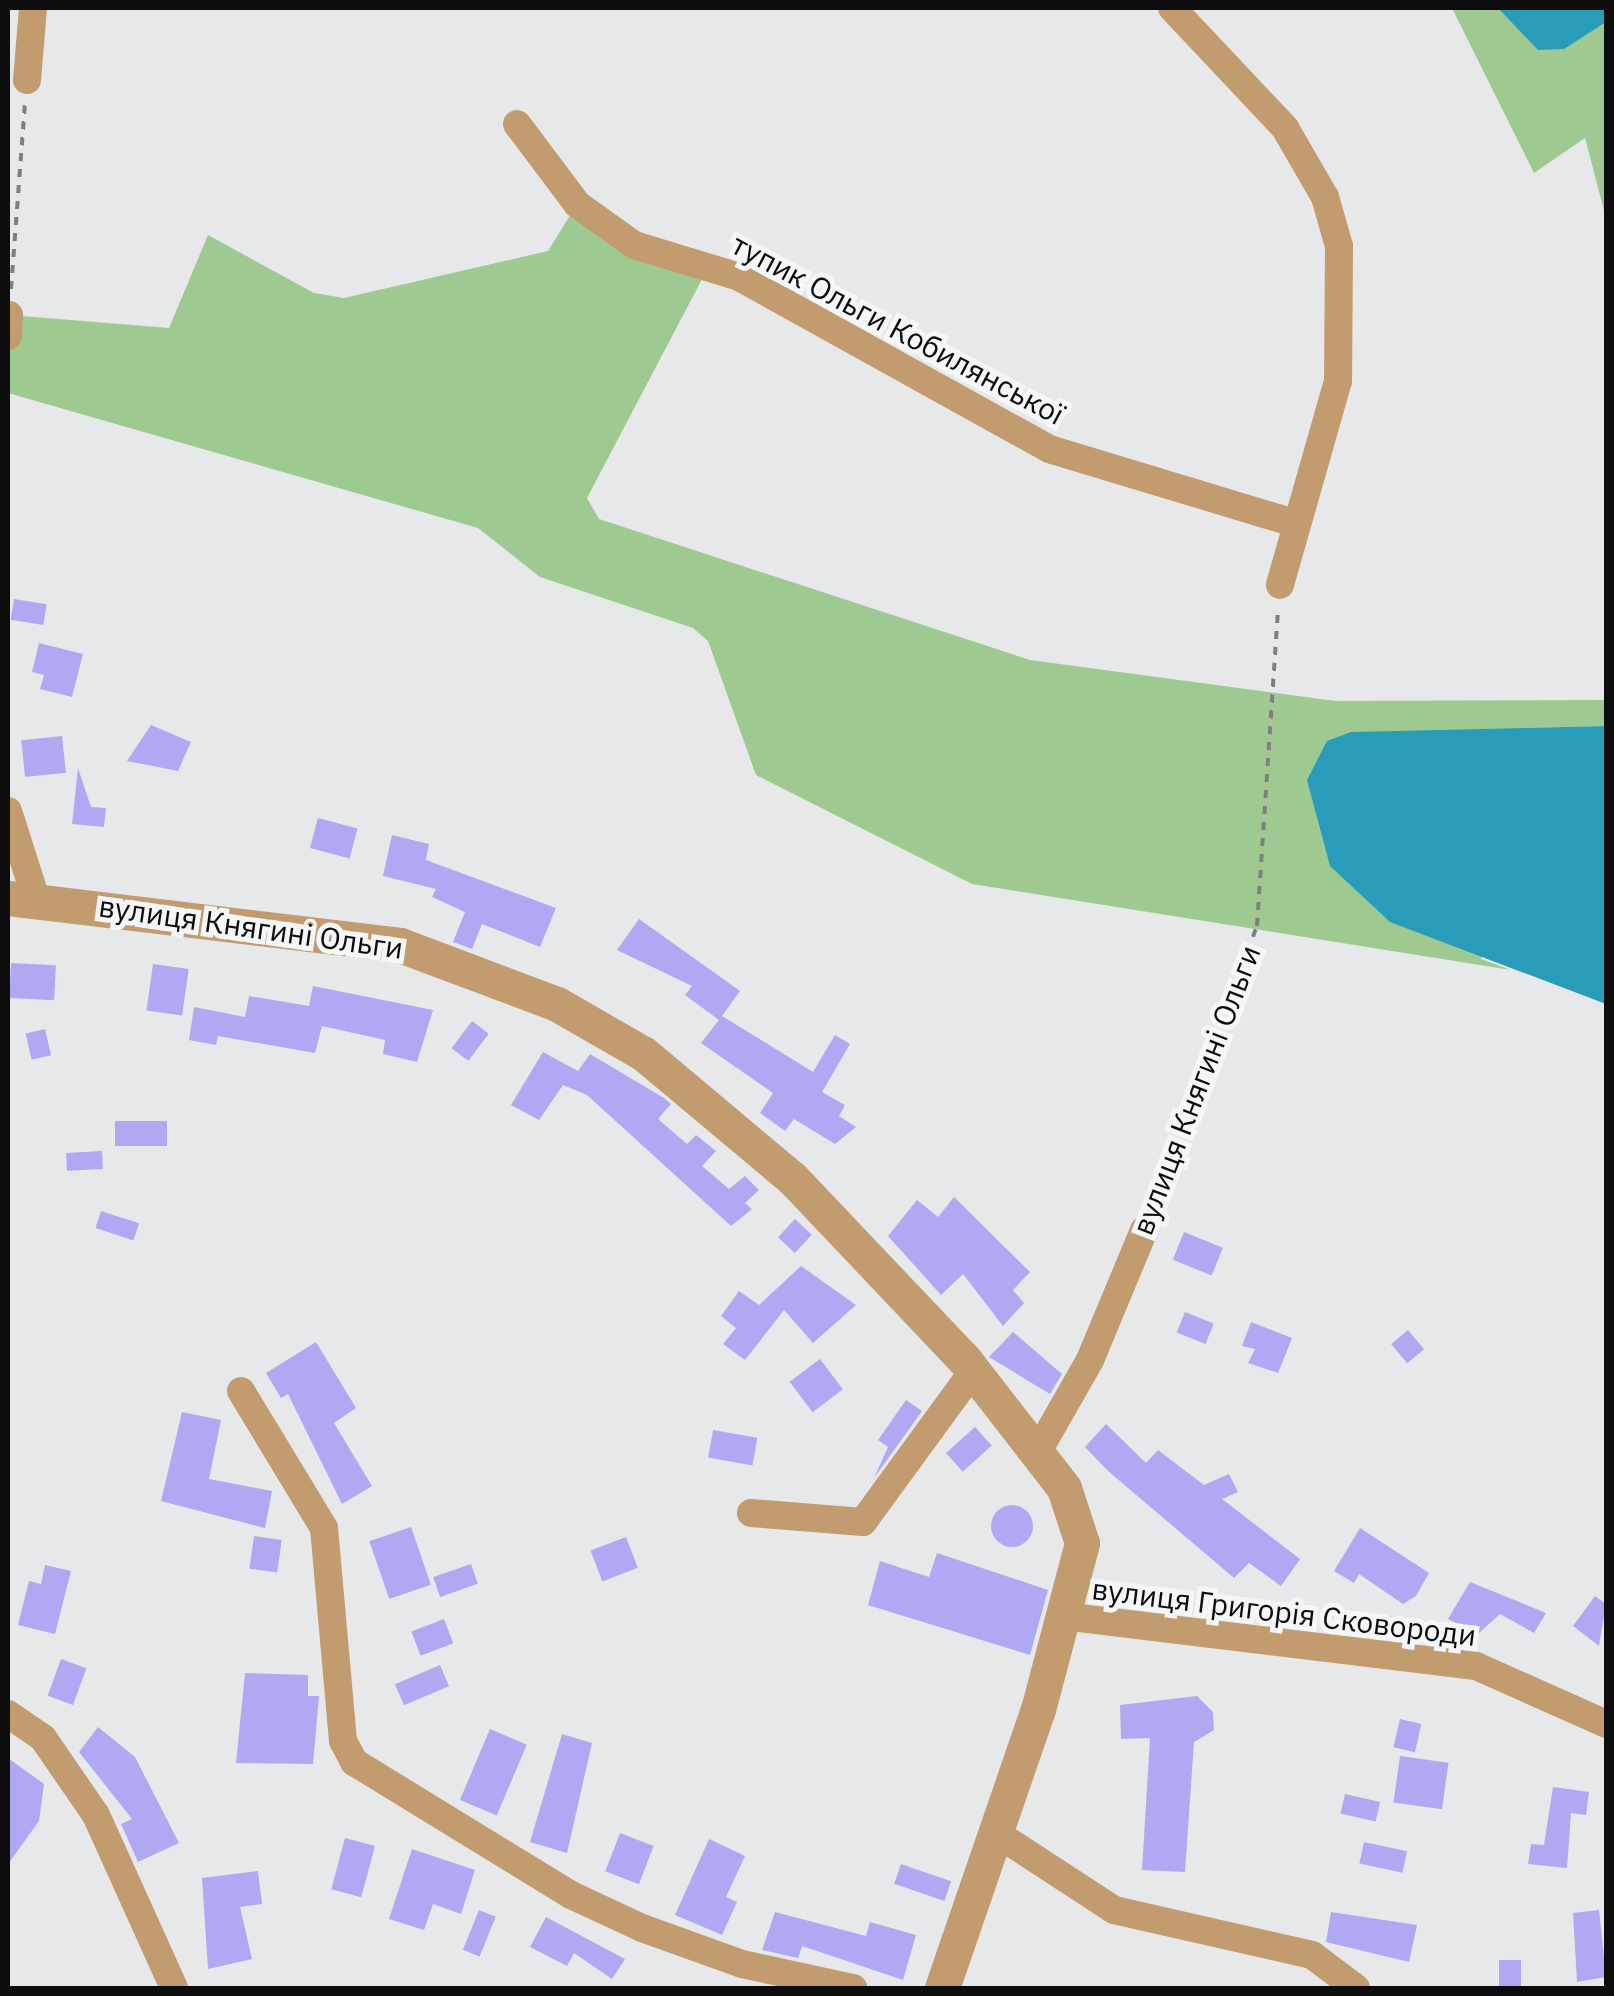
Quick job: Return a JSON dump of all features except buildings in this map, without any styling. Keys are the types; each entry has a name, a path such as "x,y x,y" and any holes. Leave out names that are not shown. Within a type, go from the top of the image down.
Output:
{"street":[{"path":"27,80 33,8"},
{"path":"1172,8 1272,108 1336,233 1338,381 1294,522 1280,585"},
{"name":"тупик Ольги Кобилянської","path":"516,124 576,204 634,246 739,277 1049,449 1294,522"},
{"name":"вулиця Княгині Ольги","path":"8,812 22,899 400,945 558,1004 644,1054 792,1178 973,1372 1064,1488 1082,1543 996,1833 942,1988"},
{"name":"вулиця Княгині Ольги","path":"1037,1453 1090,1360 1144,1230"},
{"path":"751,1513 864,1522 973,1372"},
{"path":"241,1391 324,1528 343,1741 354,1762 624,1920 742,1964 853,1988"},
{"name":"вулиця Григорія Сковороди","path":"1062,1616 1476,1666 1606,1724"},
{"path":"8,1714 43,1738 96,1815 174,1988"},
{"path":"996,1833 1114,1910 1312,1955 1356,1988"}],"path":[{"path":"8,326 27,80"},
{"name":"вулиця Княгині Ольги","path":"1144,1230 1253,946 1270,820 1280,585"}],"green space":[{"path":"1452,8 1606,8 1606,218 1585,138 1534,173"},
{"path":"577,204 710,264 587,498 599,519 1030,660 1336,701 1606,700 1606,726 1526,728 1481,959 1511,970 972,884 756,775 708,641 693,628 540,577 478,528 8,393 9,315 169,328 208,235 314,293 344,298 548,251"}],"water":[{"path":"1498,8 1606,8 1606,22 1564,49 1538,50"},
{"path":"1606,726 1606,1004 1390,922 1330,866 1307,780 1327,741 1351,732"}]}
